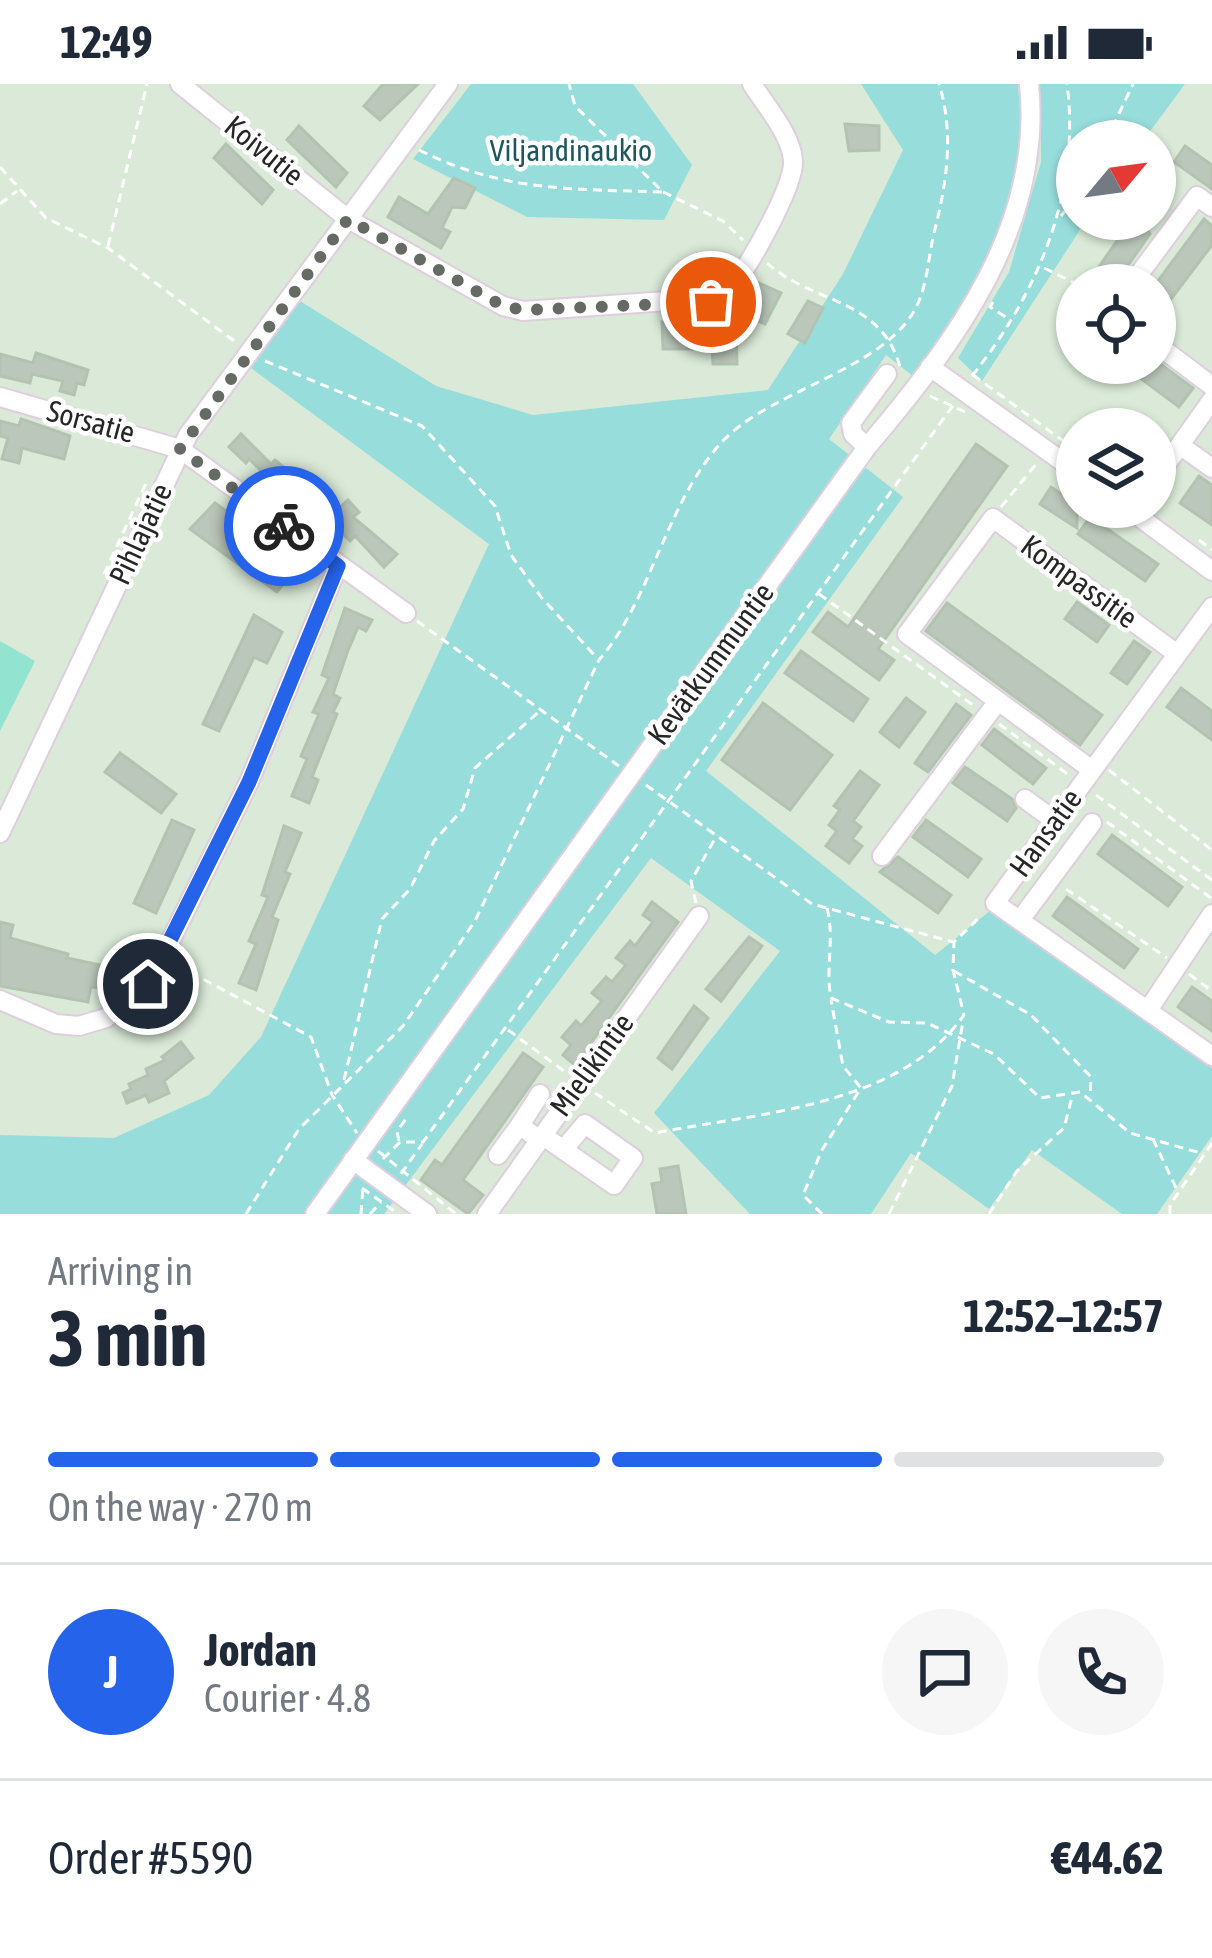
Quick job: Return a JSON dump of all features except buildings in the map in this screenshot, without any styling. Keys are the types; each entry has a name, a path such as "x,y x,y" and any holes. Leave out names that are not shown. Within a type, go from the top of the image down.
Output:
{"street":[{"name":"Koivutie","path":"180,84 348,219 503,306 523,310 711,302 736,285 795,165 790,147 752,84"},
{"name":"Pihlajatie","path":"0,833 180,449 448,84"},
{"name":"Kevätkummuntie","path":"315,1214 867,446 930,367 994,267 1018,210 1030,149 1029,84"},
{"path":"1146,264 1197,196 1212,207"},
{"path":"1176,359 1212,386"},
{"path":"930,367 968,383 1056,455"},
{"path":"867,446 854,434 851,423 887,374"},
{"name":"Sorsatie","path":"0,397 180,449"},
{"path":"1176,453 1212,400"},
{"path":"1181,446 1212,468"},
{"path":"180,449 406,613"},
{"name":"Kompassitie","path":"1090,772 993,708 907,634 993,518 1177,654"},
{"path":"1157,528 1212,571"},
{"path":"0,1000 56,1024 79,1026 132,1003 165,959 249,782 338,566"},
{"name":"Hansatie","path":"1212,608 995,903 1212,1056"},
{"path":"882,856 993,708"},
{"path":"1025,799 1055,820"},
{"path":"1020,920 1092,823"},
{"path":"1148,1010 1212,914"},
{"name":"Mielikintie","path":"487,1214 699,916"},
{"path":"497,1155 540,1094"},
{"path":"520,1125 563,1150"},
{"path":"353,1160 367,1181 427,1214"}],"path":[{"path":"108,248 147,84"},
{"path":"568,84 575,106 663,192 723,221 773,269 860,309 890,338"},
{"path":"246,1214 298,1129 403,1026 475,921 599,660 615,641 659,540 720,444 772,403 890,338 919,303 948,178 939,84"},
{"path":"1067,84 1070,120"},
{"path":"1116,120 1133,84"},
{"path":"407,144 459,170 522,188 663,192"},
{"path":"0,167 46,218 108,248 248,354 422,426 495,506 512,555 541,597 599,660"},
{"path":"0,204 18,190"},
{"path":"400,1174 968,383 1042,267 1056,226"},
{"path":"1042,267 1056,274"},
{"path":"993,302 990,307 1010,320"},
{"path":"968,383 1056,439"},
{"path":"993,518 1038,461"},
{"path":"818,592 1212,850"},
{"path":"406,613 812,904 954,942"},
{"path":"343,1085 382,919 410,889 434,841 463,809 475,768 542,709"},
{"path":"1090,772 1212,880"},
{"path":"1092,823 1097,815 1212,899"},
{"path":"699,916 692,881 717,835"},
{"path":"1050,879 1212,991"},
{"path":"889,1214 952,1086 964,1015 953,970 954,942 995,903"},
{"path":"827,908 834,936 826,972 843,1066 861,1088"},
{"path":"165,959 311,1037 349,1127 400,1174 456,1214"},
{"path":"953,970 1031,1015 1091,1078 1090,1100"},
{"path":"831,998 889,1022 927,1023 994,1054 1040,1098 1073,1093 1090,1100 1130,1133 1204,1154"},
{"path":"655,1133 861,1088 944,1043 964,1015"},
{"path":"822,1214 803,1195 822,1150 861,1088"},
{"path":"989,1214 1017,1171 1064,1128 1073,1093"},
{"path":"400,1142 397,1131 406,1119"},
{"path":"1152,1137 1178,1192"},
{"path":"361,1214 367,1181 385,1157 400,1142 423,1142"},
{"path":"1170,1214 1178,1192 1212,1143"},
{"path":"367,1181 381,1202 398,1214"},
{"path":"370,1214 381,1202"}],"green space":[{"name":"Viljandinaukio","path":"471,84 633,84 692,165 664,220 527,217 413,159"},
{"path":"861,84 1018,84 1022,134 1016,181 986,272 954,328 913,376 886,355 829,439 903,497 706,771 935,955 991,910 1212,1068 1212,1136 1157,1214 1122,1214 1032,1150 989,1209 911,1153 871,1214 750,1214 654,1113 780,951 651,858 384,1214 0,1214 0,1135 114,1138 209,1095 261,1037 489,544 236,357 284,291 436,386 533,415 768,390 843,274 903,150"},
{"path":"1040,84 1185,84 1158,120 1056,120 1056,240 1073,240 982,381 958,358 1009,272 1041,162"}],"shaded area":[{"path":"0,641 35,661 0,731"}],"way so far":[{"path":"284,526 180,449 348,219 503,306 523,310 711,302"}],"route":[{"path":"148,984 165,959 249,782 338,566 284,526"}]}
